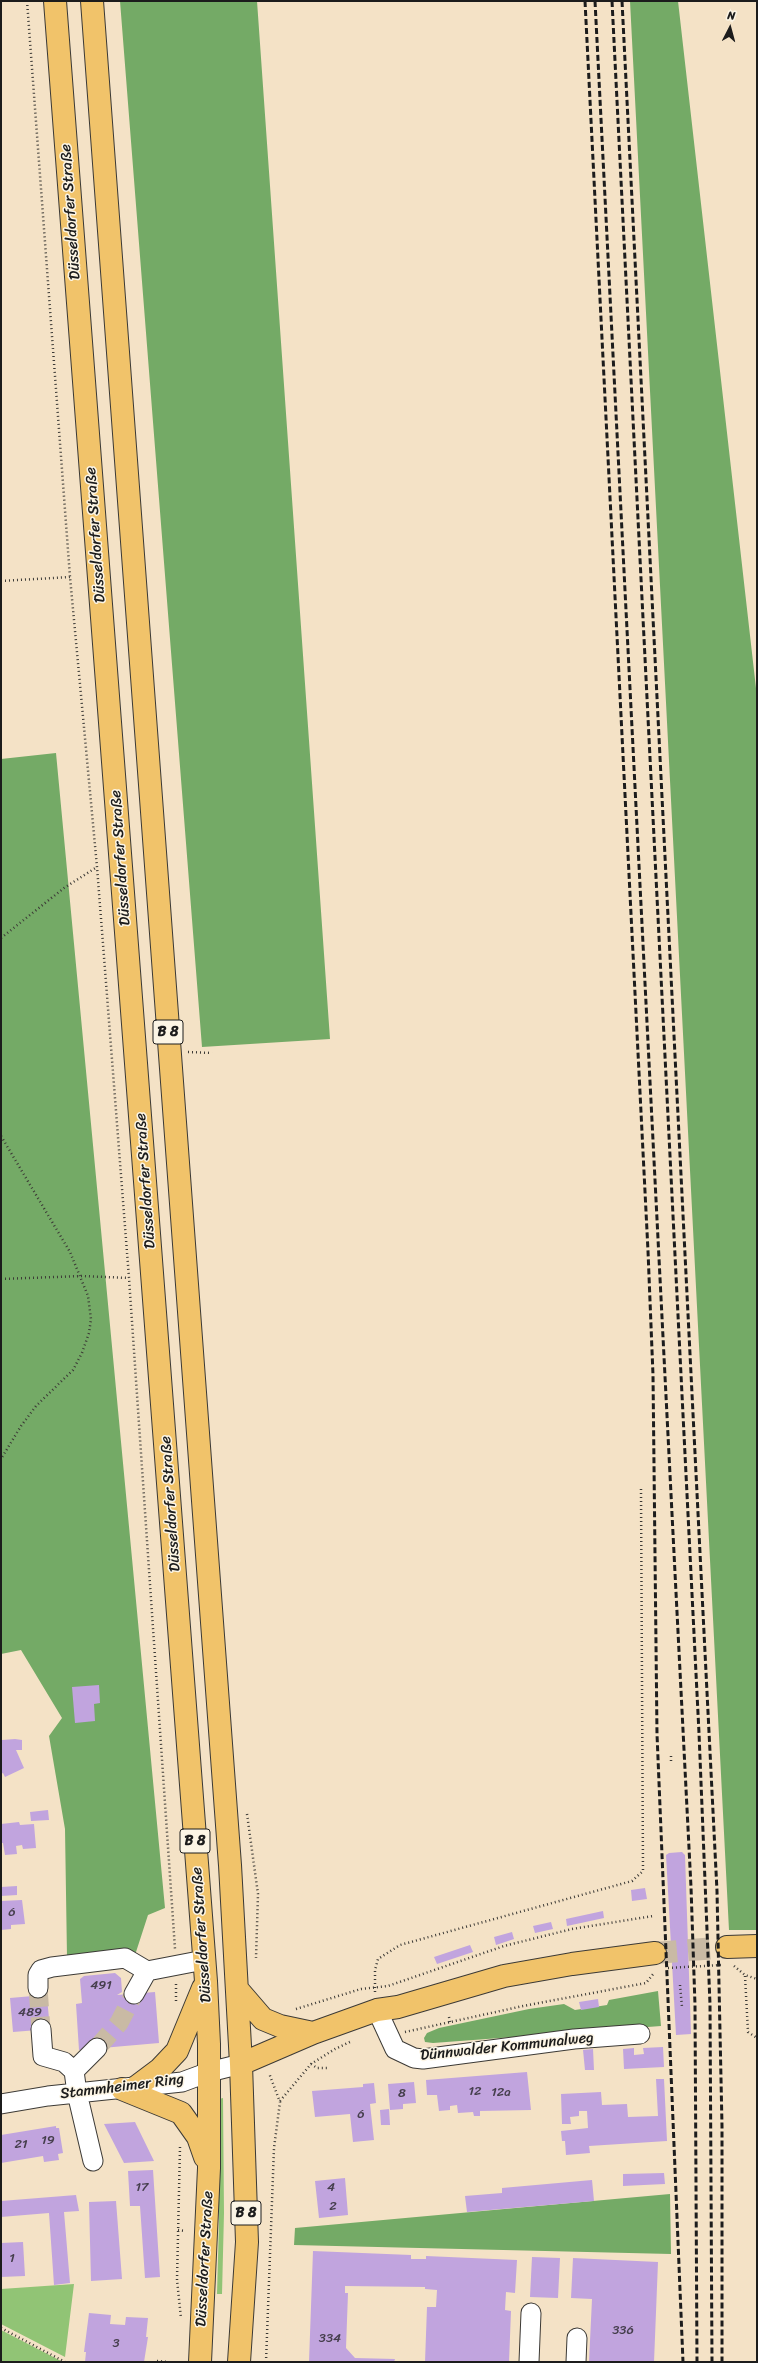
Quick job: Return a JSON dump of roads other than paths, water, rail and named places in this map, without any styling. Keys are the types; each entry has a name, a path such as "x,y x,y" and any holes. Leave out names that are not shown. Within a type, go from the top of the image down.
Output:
{"main road":[{"name":"Düsseldorfer Straße","path":"55,1 181,1638 205,1971 209,2072 209,2168 200,2362"},
{"name":"Düsseldorfer Straße","path":"92,1 238,1990 247,2242 239,2362"},
{"path":"728,1959 757,1946"},
{"path":"241,2064 313,2033 377,2010 504,1976 572,1964 659,1965"},
{"path":"129,2088 160,2069 177,2051 205,1971"},
{"path":"238,1990 263,2019 280,2026 313,2033"},
{"path":"129,2088 181,2113 198,2137 209,2168"}],"street":[{"path":"38,1988 38,1975 41,1970 52,1967 125,1958 147,1971 176,1966 205,1971"},
{"path":"134,1994 147,1971"},
{"name":"Dünnwalder Kommunalweg","path":"377,2010 386,2034 395,2049 404,2055 423,2059 559,2040 640,2034"},
{"path":"41,2029 43,2056 64,2062 74,2070 77,2093 93,2161"},
{"path":"74,2070 97,2048"},
{"name":"Stammheimer Ring","path":"1,2104 77,2093 182,2082 209,2072 241,2064"},
{"path":"529,2362 531,2313"},
{"path":"576,2362 577,2338"}],"tunnel":[{"path":"655,1953 727,1947"},
{"path":"38,1988 41,2029"},
{"path":"97,2048 119,2023 134,1994"}],"railway":[{"path":"585,1 648,1251 653,1375 657,1734 683,2362"},
{"path":"595,1 691,1887 695,2005 697,2362"},
{"path":"612,1 699,1733 710,2004 712,2362"},
{"path":"622,1 717,1891 722,2126 722,2362"}]}
